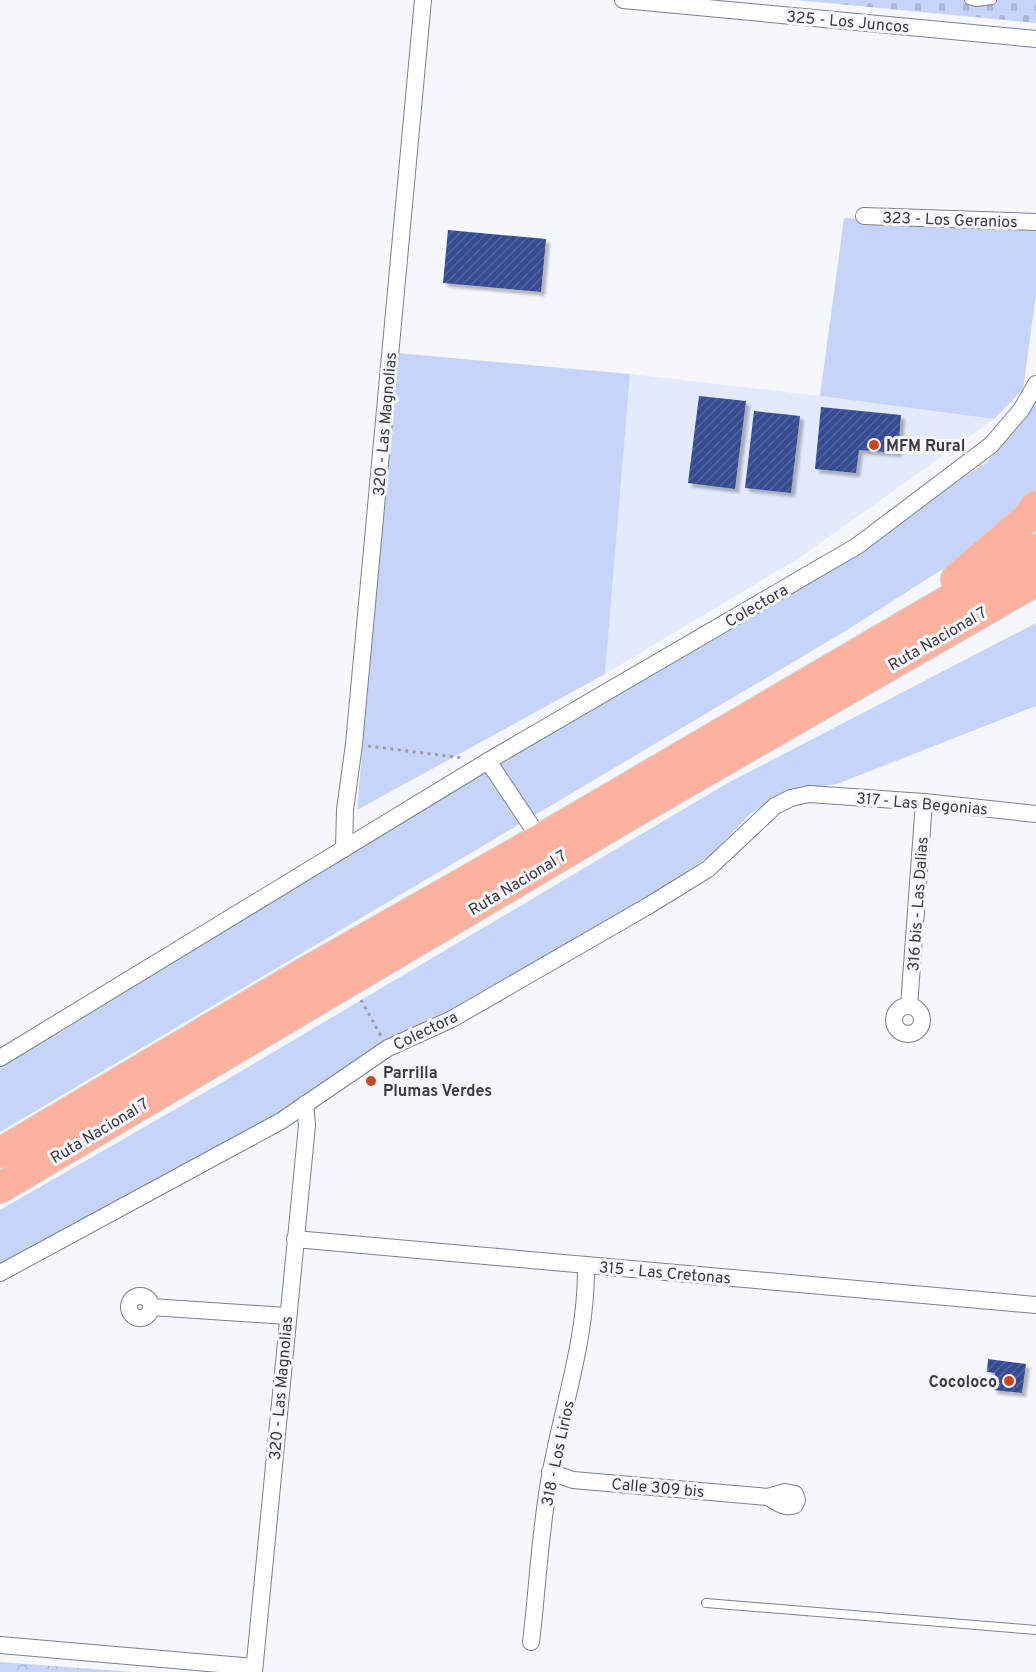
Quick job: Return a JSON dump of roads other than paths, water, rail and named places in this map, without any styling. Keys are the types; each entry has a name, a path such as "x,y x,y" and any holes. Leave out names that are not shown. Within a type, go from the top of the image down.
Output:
{"highway":[{"path":"863,650 926,598 962,575 1026,519 1036,506"},
{"name":"Ruta Nacional 7","path":"0,1153 299,976 540,839 1036,549"},
{"name":"Ruta Nacional 7","path":"0,1188 633,813 1036,581"},
{"path":"922,647 1036,597"}],"street":[{"name":"320 - Las Magnolias","path":"344,849 345,810 354,744 423,0"},
{"name":"325 - Los Juncos","path":"623,0 1036,39"},
{"name":"323 - Los Geranios","path":"864,216 1036,222"},
{"name":"Colectora","path":"0,1058 488,761 857,546 991,445 1032,394 1036,384"},
{"path":"488,761 540,839"},
{"name":"Colectora","path":"0,1273 281,1121 388,1048 452,1019 648,906 708,869 775,806 790,798 809,794"},
{"name":"317 - Las Begonias","path":"809,794 924,802 1036,814"},
{"name":"316 bis - Las Dalias","path":"909,1006 924,802"},
{"name":"320 - Las Magnolias","path":"254,1669 307,1125 305,1104"},
{"name":"315 - Las Cretonas","path":"295,1239 1036,1305"},
{"name":"318 - Los Lirios","path":"531,1642 550,1472 578,1350 586,1285 586,1265"},
{"path":"151,1307 287,1316"},
{"name":"Calle 309 bis","path":"550,1472 573,1480 768,1497"},
{"path":"0,1645 254,1669"}],"lane":[{"path":"969,0 976,2 992,0"},
{"path":"706,1603 1036,1630"}],"place":[{"name":"MFM Rural","path":"874,445"},
{"name":"Parrilla Plumas Verdes","path":"371,1081"},
{"name":"Cocoloco","path":"1009,1381"}]}
